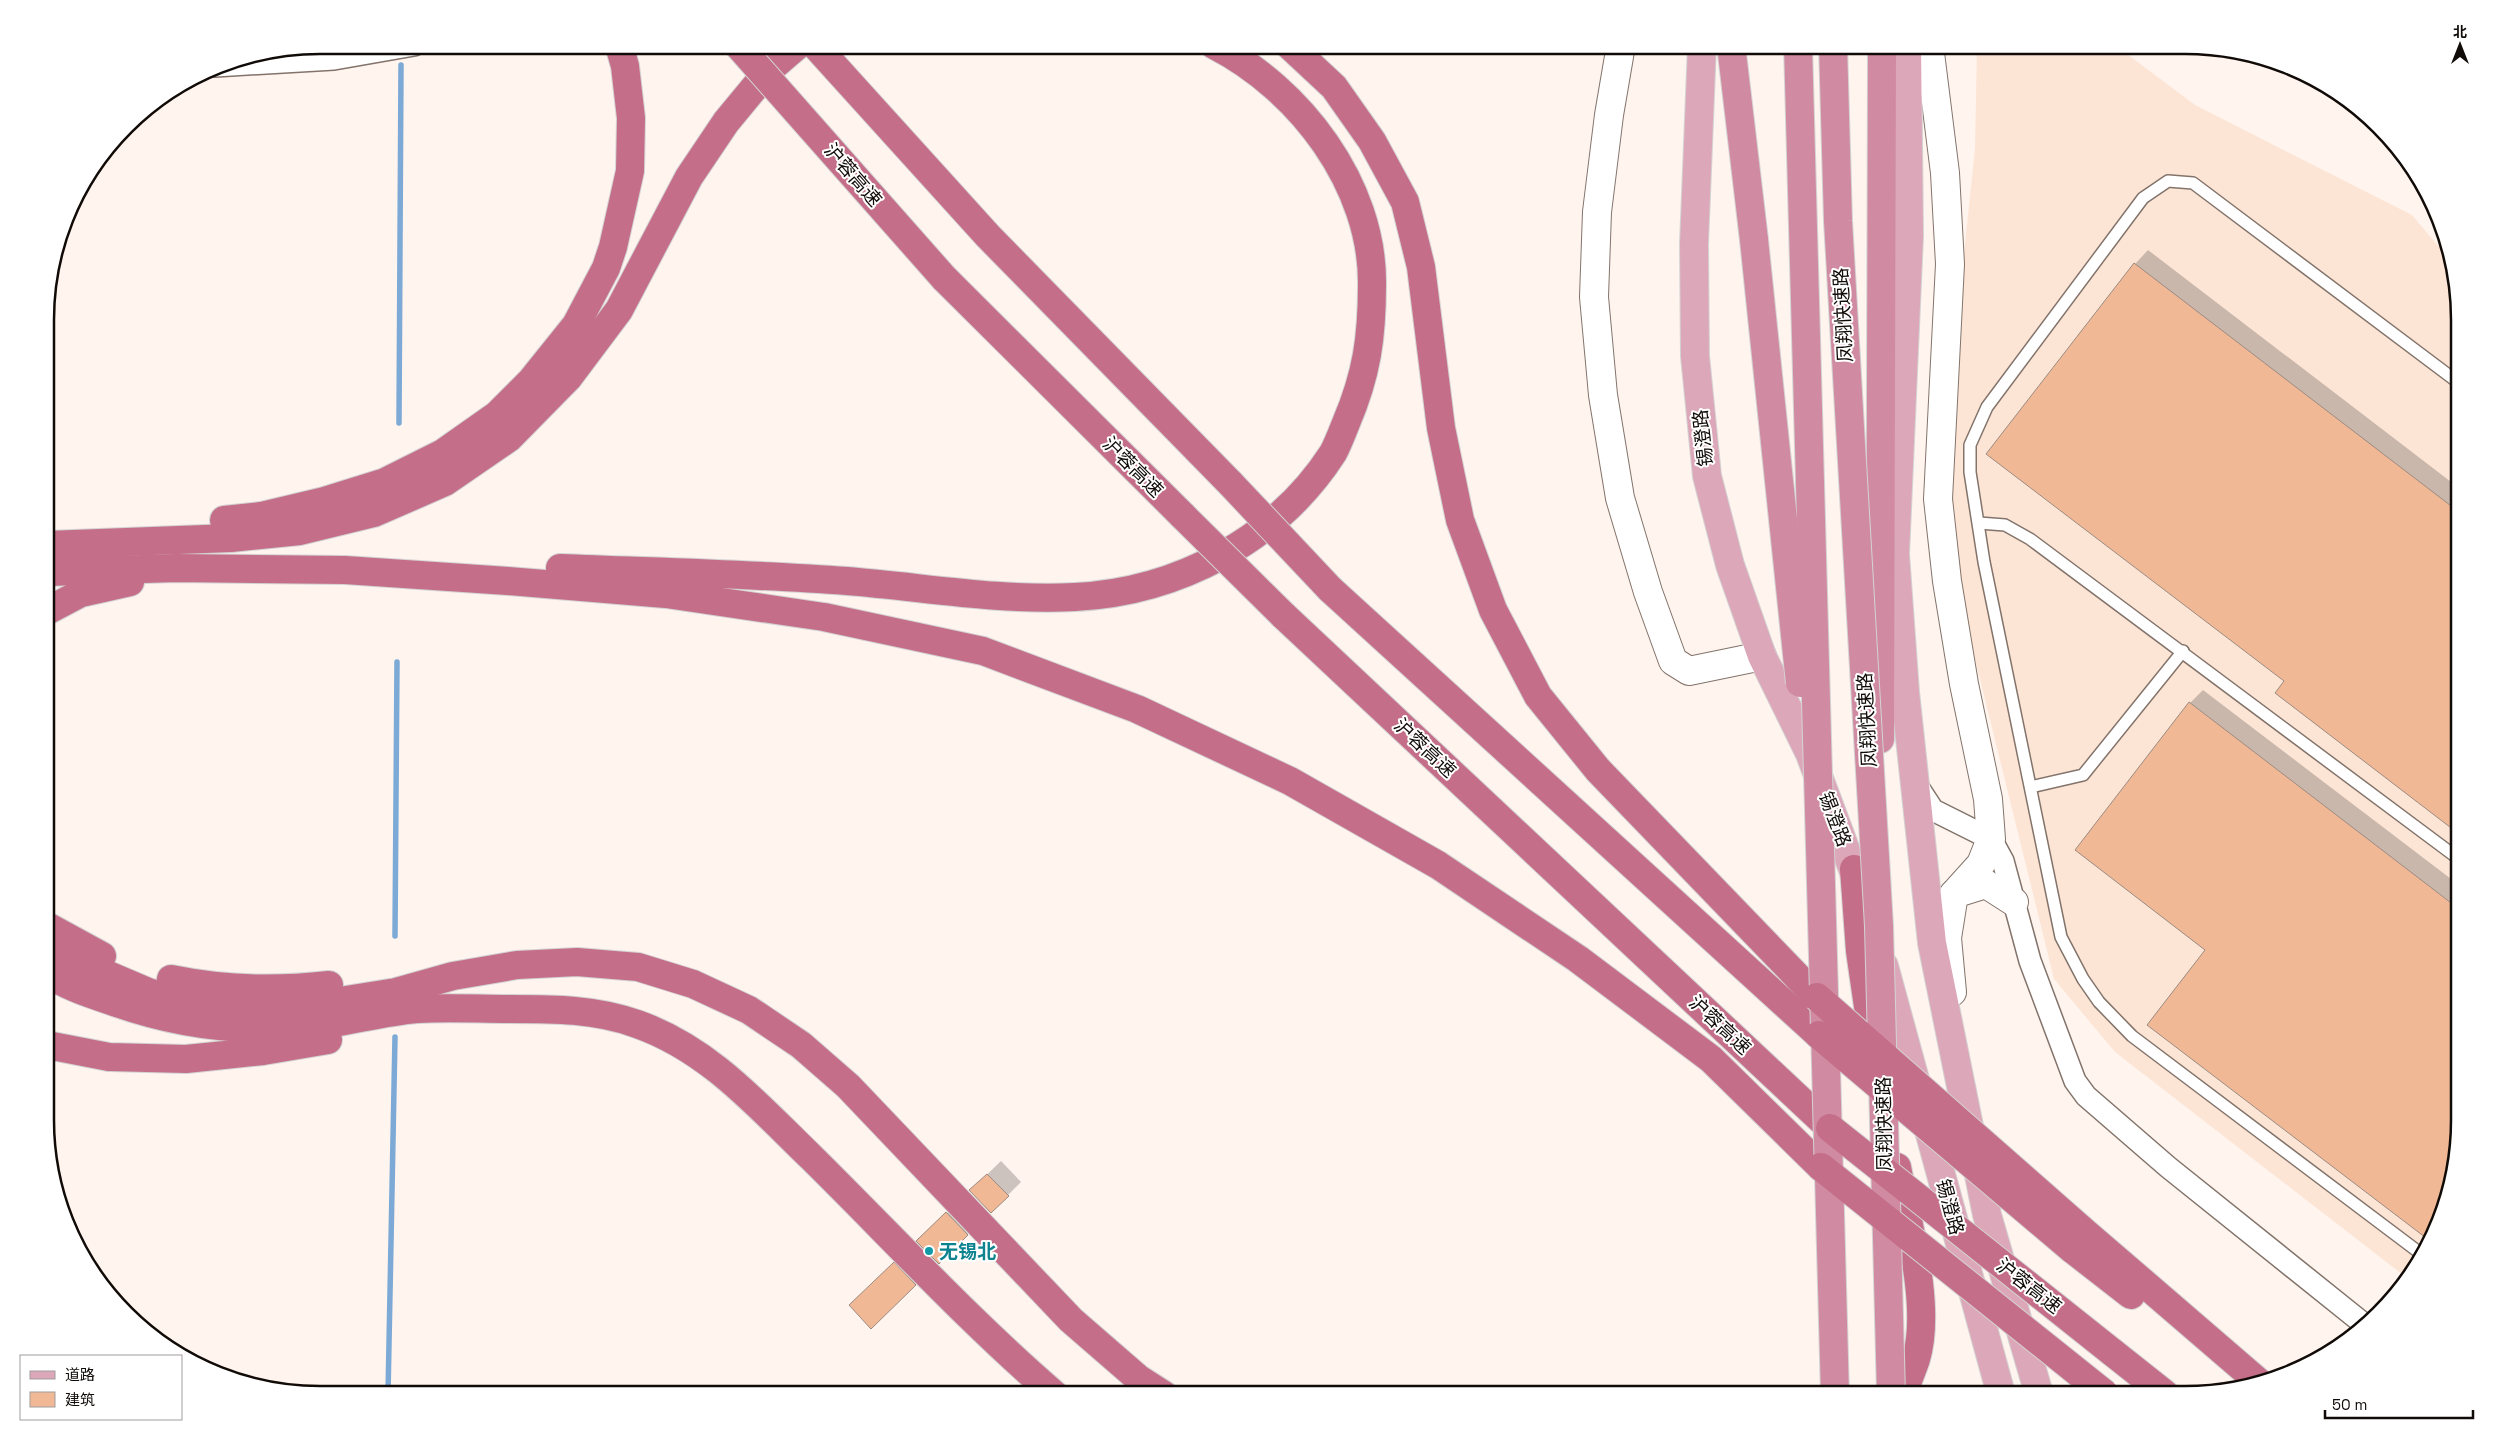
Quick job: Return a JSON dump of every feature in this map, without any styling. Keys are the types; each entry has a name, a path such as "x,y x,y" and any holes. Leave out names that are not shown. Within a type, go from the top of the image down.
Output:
{"highway":[{"path":"84,544 208,522 262,516 324,501 385,482 443,453 497,415 531,381 559,347 576,324 606,268 630,171 631,118 625,66 622,54"},
{"name":"沪蓉高速","path":"746,54 944,278 1283,615 1830,1128 2155,1386"},
{"path":"54,545 231,538 300,532 374,512 445,482 509,438 568,378 619,310 689,177 726,122 769,70 788,54"},
{"path":"823,54 988,236 1231,484 1330,589 1819,1035 2253,1377"},
{"path":"54,607 81,593 113,584 148,579 345,570 512,566 846,581 1014,597 1076,597 1135,590 1194,572 1250,539 1296,500 1334,452 1358,393 1372,333 1372,267 1359,208 1331,150 1292,101 1243,61 1230,54"},
{"path":"1299,54 1334,87 1372,142 1405,202 1420,267 1441,428 1460,520 1493,610 1538,696 1598,770 1817,997 2077,1239 2241,1380"},
{"path":"1732,54 1823,907"},
{"name":"凤翔快速路","path":"1798,54 1835,1386"},
{"name":"凤翔快速路","path":"1834,54 1838,231 1879,926 1890,1386"},
{"path":"1879,926 1882,54"},
{"path":"54,572 176,568 345,570 666,594 824,617 984,651 1137,709 1290,781 1438,865 1578,959 1711,1060 1821,1167 2096,1386"},
{"path":"1854,869 1860,951 1872,1035 1918,1281 1922,1319 1916,1358 1905,1386"},
{"path":"54,930 102,956 148,973 200,985 250,990 453,976"},
{"path":"54,952 148,992 249,1012 302,1007 396,992 453,976 517,965 577,962 638,967 694,984 749,1010 801,1045 848,1086 1071,1320 1139,1379 1150,1386"},
{"path":"54,978 146,1014 199,1025 253,1028 312,1026 416,1009 559,1009 600,1013 638,1024 701,1056 767,1112 907,1254 1046,1386"},
{"path":"54,1046 109,1057 186,1059 263,1051 515,1009"}],"main road":[{"path":"1619,54 1609,115 1597,212 1594,297 1603,395 1620,498 1648,592 1673,661 1689,671 1762,656"},
{"name":"锡澄路","path":"1702,54 1694,244 1695,356 1707,476 1730,564 1762,656 1810,754 1854,869 1900,1019 1998,1386"},
{"name":"锡澄路","path":"1907,54 1909,236 1895,554 1905,692 1932,943 1987,1215 2038,1386"},
{"path":"1930,54 1945,173 1950,264 1938,499 1947,580 1964,684 1988,799 1991,839 1981,864 1954,894 1947,938 1962,1090"},
{"path":"1954,894 1986,884 2014,902"}],"street":[{"path":"248,64 334,59 363,54"},
{"path":"1914,781 1933,810 1991,839 2003,861 2030,961 2075,1081 2086,1096 2168,1167 2359,1321"}],"lane":[{"path":"2417,1251 2132,1036 2099,1002 2083,979 2060,937 1984,562 1970,472 1970,445 1987,407 2143,198 2168,181 2193,183 2451,377"},
{"path":"1979,523 2005,525 2030,539 2183,651 2451,853"},
{"path":"2031,788 2084,775 2183,651"}],"shaded area":[{"path":"1977,54 2127,54 2195,105 2412,215 2442,250 2451,303 2451,1137 2442,1189 2431,1222 2416,1253 2402,1274 2115,1052 2054,979 1957,586 1943,479 1949,394 1975,149"}],"building":[{"path":"2134,263 2451,506 2451,828 2275,693 2284,681 1986,454"},
{"path":"2189,702 2451,903 2451,1137 2442,1189 2425,1237 2147,1025 2205,950 2075,850"},
{"path":"987,1174 1009,1196 991,1213 969,1190"},
{"path":"946,1212 968,1235 939,1264 916,1241"},
{"path":"894,1262 916,1285 871,1329 849,1305"}],"waterway":[{"path":"399,423 401,65"},
{"path":"395,936 397,662"},
{"path":"388,1386 395,1037"}],"place":[{"name":"无锡北","path":"929,1251"}]}
